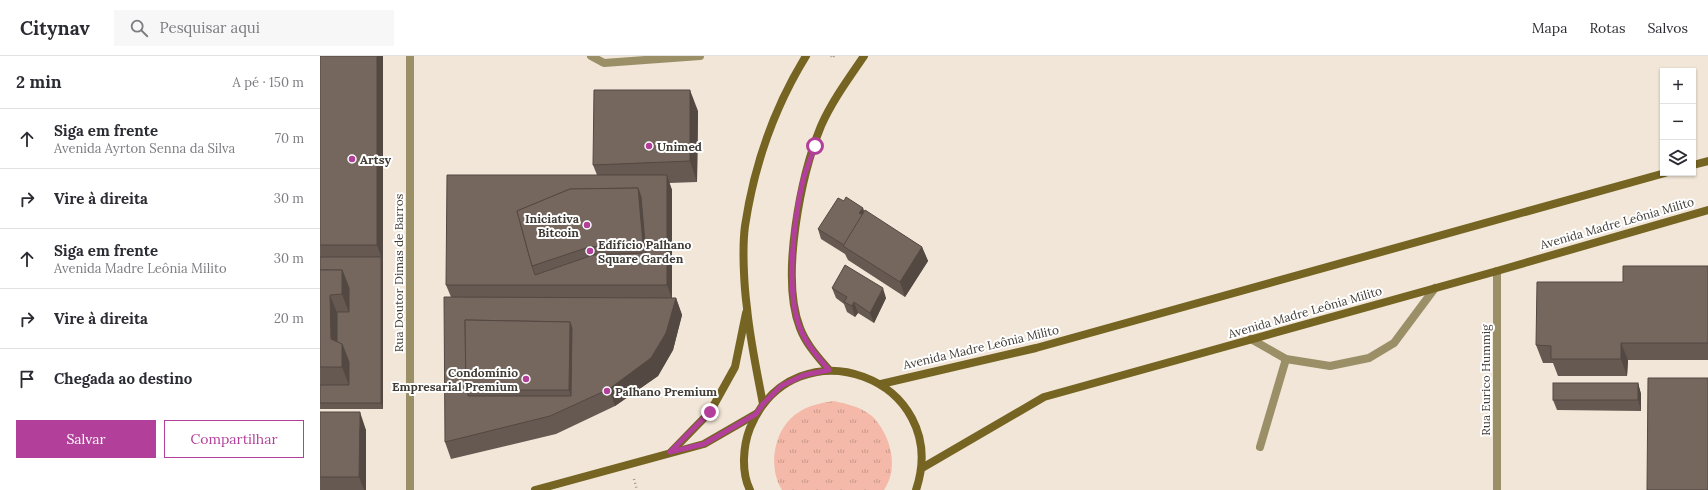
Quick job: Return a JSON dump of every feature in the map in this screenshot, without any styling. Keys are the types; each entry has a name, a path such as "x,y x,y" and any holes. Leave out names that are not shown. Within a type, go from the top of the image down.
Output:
{"main road":[{"path":"763,404 746,308 745,228 754,182 769,132 791,80 806,56"},
{"path":"829,370 810,347 800,328 794,308 793,268 797,212 804,179 822,125 842,87 864,56"},
{"path":"1696,164 1708,161"},
{"name":"Avenida Madre Leônia Milito","path":"881,384 1036,348 1660,174"},
{"name":"Avenida Madre Leônia Milito","path":"922,468 1044,397 1497,271 1708,210"},
{"path":"670,452 710,412 735,368 746,308"},
{"path":"750,490 744,462 746,437 756,414 763,404 781,386 804,375 829,370 856,373 881,384 901,401 914,421 921,444 922,468 916,490"},
{"path":"535,490 670,452 704,444 756,414"}],"street":[{"name":"Rua Doutor Dimas de Barros","path":"410,56 410,490"},
{"path":"591,56 604,63 700,56"},
{"name":"Rua Eurico Hummig","path":"1497,271 1497,490"},
{"path":"1251,339 1286,359 1330,366 1369,358 1394,343 1435,288"},
{"path":"1260,447 1286,359"}],"path":[{"path":"831,56 833,58 834,56"}],"green space":[{"path":"834,401 854,406 868,413 878,423 884,432 891,451 892,461 889,481 884,490 782,490 777,480 774,459 779,437 784,427 790,419 799,412 816,405"}],"building":[{"name":"Artsy","path":"320,56 377,56 377,245 320,245"},
{"name":"Unimed","path":"594,90 690,90 690,161 593,165"},
{"path":"447,175 667,175 667,285 446,285","holes":["638,188 641,197 646,253 593,255 535,275 517,211 570,189"]},
{"path":"638,188 643,244 589,247 532,266 517,211 570,189"},
{"path":"846,197 863,208 859,213 863,215 844,245 818,229 838,198 844,201"},
{"path":"865,210 922,247 900,282 843,246"},
{"path":"320,257 381,257 381,403 320,403 320,385 349,385 349,362 342,344 337,342 337,312 349,312 349,288 342,270 320,270"},
{"path":"845,265 883,288 870,313 854,302 852,306 844,302 847,297 832,288"},
{"path":"1623,266 1708,266 1708,343 1621,343 1621,359 1551,359 1551,346 1536,345 1537,282 1623,282"},
{"path":"320,270 342,270 342,294 330,295 331,339 342,344 342,367 320,367"},
{"path":"444,297 676,298 666,333 651,358 609,389 550,416 445,442","holes":["465,320 570,322 572,328 571,396 468,396 468,390 466,390"]},
{"name":"Condomínio Empresarial Premium","path":"465,320 570,322 569,390 466,390"},
{"path":"1648,378 1708,378 1708,490 1647,490"},
{"path":"1553,383 1638,383 1638,400 1553,400"},
{"path":"320,412 360,412 359,477 320,477"}],"place":[{"name":"Unimed","path":"649,146"},
{"name":"Artsy","path":"352,159"},
{"name":"Iniciativa Bitcoin","path":"587,225"},
{"name":"Edifício Palhano Square Garden","path":"590,251"},
{"name":"Condomínio Empresarial Premium","path":"526,379"},
{"name":"Palhano Premium","path":"607,391"}],"route":[{"path":"710,412 670,452 704,444 756,414 763,404 781,386 804,375 829,370 810,347 800,328 794,308 793,282 797,212 804,179 815,146"}]}
